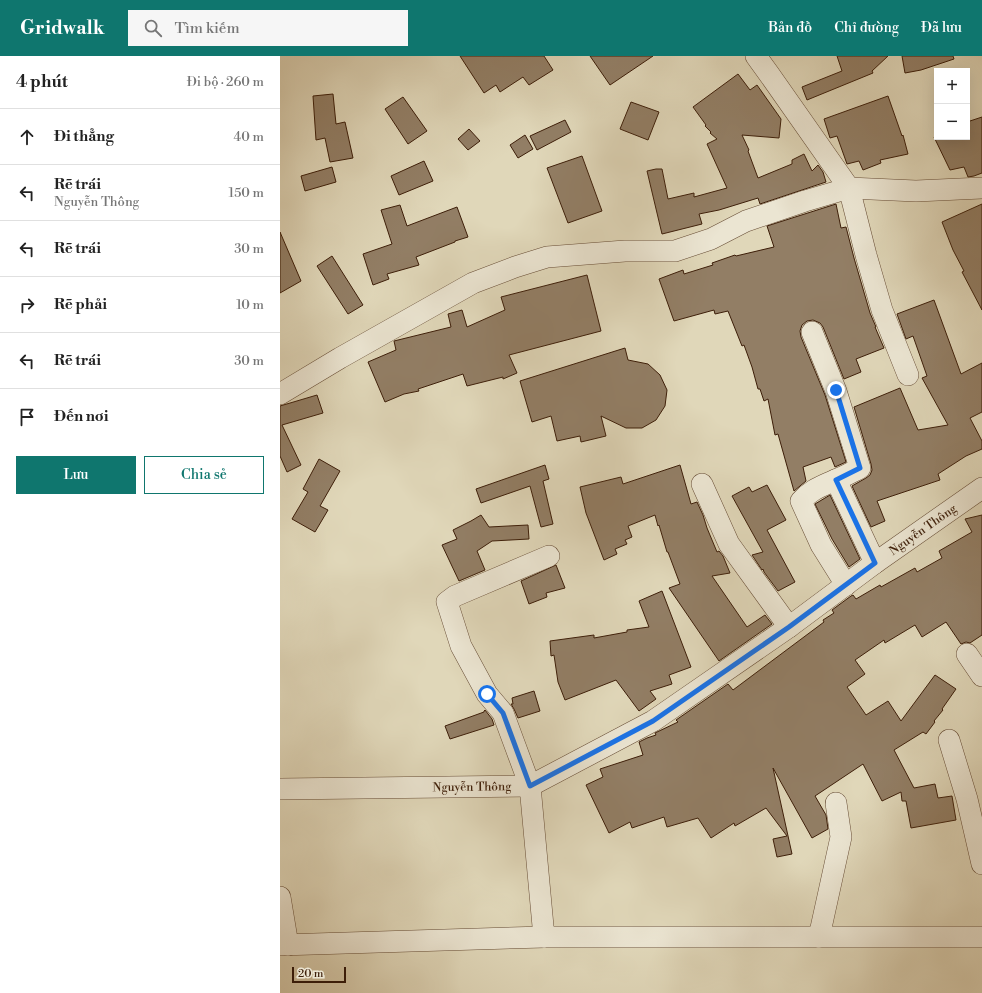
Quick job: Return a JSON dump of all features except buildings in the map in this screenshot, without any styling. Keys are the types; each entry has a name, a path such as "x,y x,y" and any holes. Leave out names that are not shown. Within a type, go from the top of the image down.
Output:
{"street":[{"path":"756,56 849,188 882,310 908,375"},
{"path":"280,394 472,283 547,257 625,251 675,251 711,239 746,221 849,188 916,191 982,188"},
{"path":"812,332 836,390 860,468 818,487 808,493 801,501 821,545 846,585"},
{"path":"836,480 875,563"},
{"path":"702,484 729,544 789,627"},
{"name":"Nguyễn Thông","path":"280,789 530,786 653,721 789,627 875,563 982,488"},
{"path":"544,937 530,786 503,713 487,694 461,646 447,602 455,596 549,556"},
{"path":"967,654 982,676"},
{"path":"949,740 967,799 982,864"},
{"path":"819,937 841,837 836,803"},
{"path":"280,897 284,945 544,937 982,937"}],"route":[{"path":"487,694 503,713 530,786 653,721 789,627 875,563 836,480 860,468 836,390"}]}
